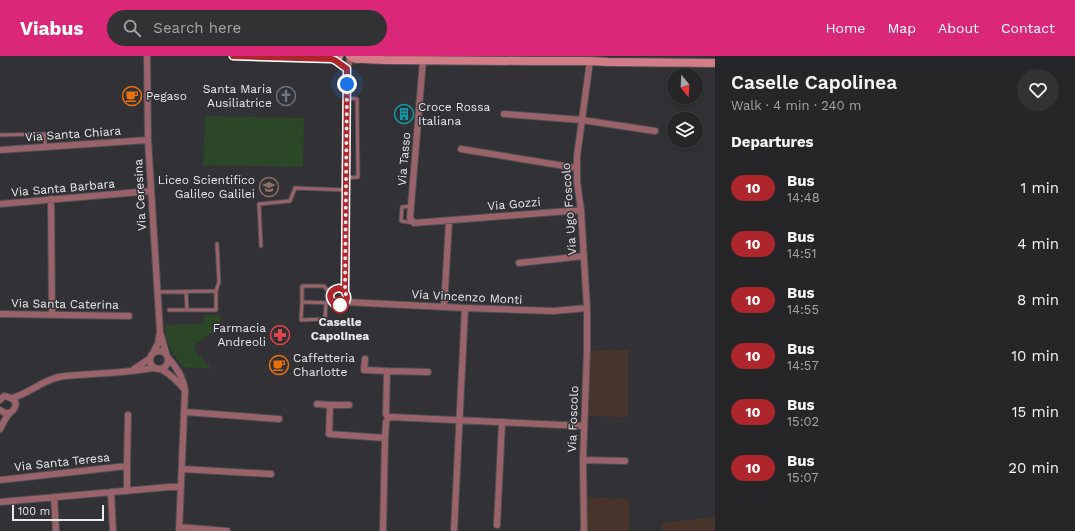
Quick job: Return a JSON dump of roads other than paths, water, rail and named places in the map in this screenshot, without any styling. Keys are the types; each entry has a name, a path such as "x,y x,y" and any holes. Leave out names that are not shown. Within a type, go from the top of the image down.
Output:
{"main road":[{"path":"233,56 335,58"},
{"path":"351,56 355,59 365,57 423,60 527,62 590,61 715,63"}],"street":[{"name":"Via Ceresina","path":"147,56 148,140 160,332 167,355 179,370 183,379 185,390 179,529"},
{"path":"346,280 331,293 330,298 333,303 341,305 345,302 347,297 345,292 346,280 347,69 351,56"},
{"path":"335,58 336,61 347,69"},
{"name":"Via Tasso","path":"423,60 410,218 414,224 448,221"},
{"name":"Via Ugo Foscolo","path":"587,308 577,156 590,61"},
{"path":"504,114 582,120 655,131"},
{"name":"Via Santa Chiara","path":"0,150 148,140"},
{"path":"461,149 577,168"},
{"name":"Via Santa Barbara","path":"0,204 151,191"},
{"path":"51,199 52,314"},
{"name":"Via Gozzi","path":"448,221 581,210"},
{"path":"444,307 448,221"},
{"path":"519,263 584,256"},
{"path":"334,290 341,288 345,292"},
{"name":"Via Vincenzo Monti","path":"345,302 553,311 587,308"},
{"path":"454,531 465,308"},
{"name":"Via Foscolo","path":"584,531 583,460 587,308"},
{"name":"Via Santa Caterina","path":"0,314 129,316"},
{"name":"Via Ceresina","path":"150,359 158,343 160,332"},
{"path":"153,353 159,351 167,355 168,364 161,369"},
{"path":"129,372 150,359 151,365 154,368"},
{"path":"365,359 364,370 428,372"},
{"path":"14,401 38,385 60,377 129,372 154,368 161,369 172,375 185,390"},
{"path":"383,531 385,438 386,422 388,418 386,414 387,371"},
{"path":"0,429 15,408 14,401 10,397 1,396"},
{"path":"317,404 349,405"},
{"path":"330,405 329,434 385,438"},
{"path":"0,410 5,413 10,413"},
{"path":"185,412 279,419"},
{"path":"127,491 128,416"},
{"path":"388,418 584,426"},
{"path":"497,525 502,422"},
{"path":"583,460 625,461"},
{"name":"Via Santa Teresa","path":"0,480 127,466"},
{"path":"182,469 271,474"},
{"path":"0,502 181,487"},
{"path":"111,492 113,531"},
{"path":"54,497 56,531"},
{"path":"179,529 227,531"}],"lane":[{"path":"346,178 358,177 357,99 347,98"},
{"path":"0,135 45,134 45,147"},
{"path":"261,246 259,204 290,201 295,188 346,190"},
{"path":"169,310 216,310 216,291 219,282 217,244"},
{"path":"326,303 325,319 301,320 302,286 324,286 326,289 334,290"},
{"path":"157,292 216,291"},
{"path":"186,292 187,310"},
{"path":"302,302 333,303"}],"place":[{"name":"Pegaso","path":"132,96"},
{"name":"Santa Maria Ausiliatrice","path":"286,96"},
{"name":"Croce Rossa Italiana","path":"404,114"},
{"name":"Liceo Scientifico Galileo Galilei","path":"269,187"},
{"name":"Caselle Capolinea","path":"340,305"},
{"name":"Farmacia Andreoli","path":"280,335"},
{"name":"Caffetteria Charlotte","path":"279,365"}]}
